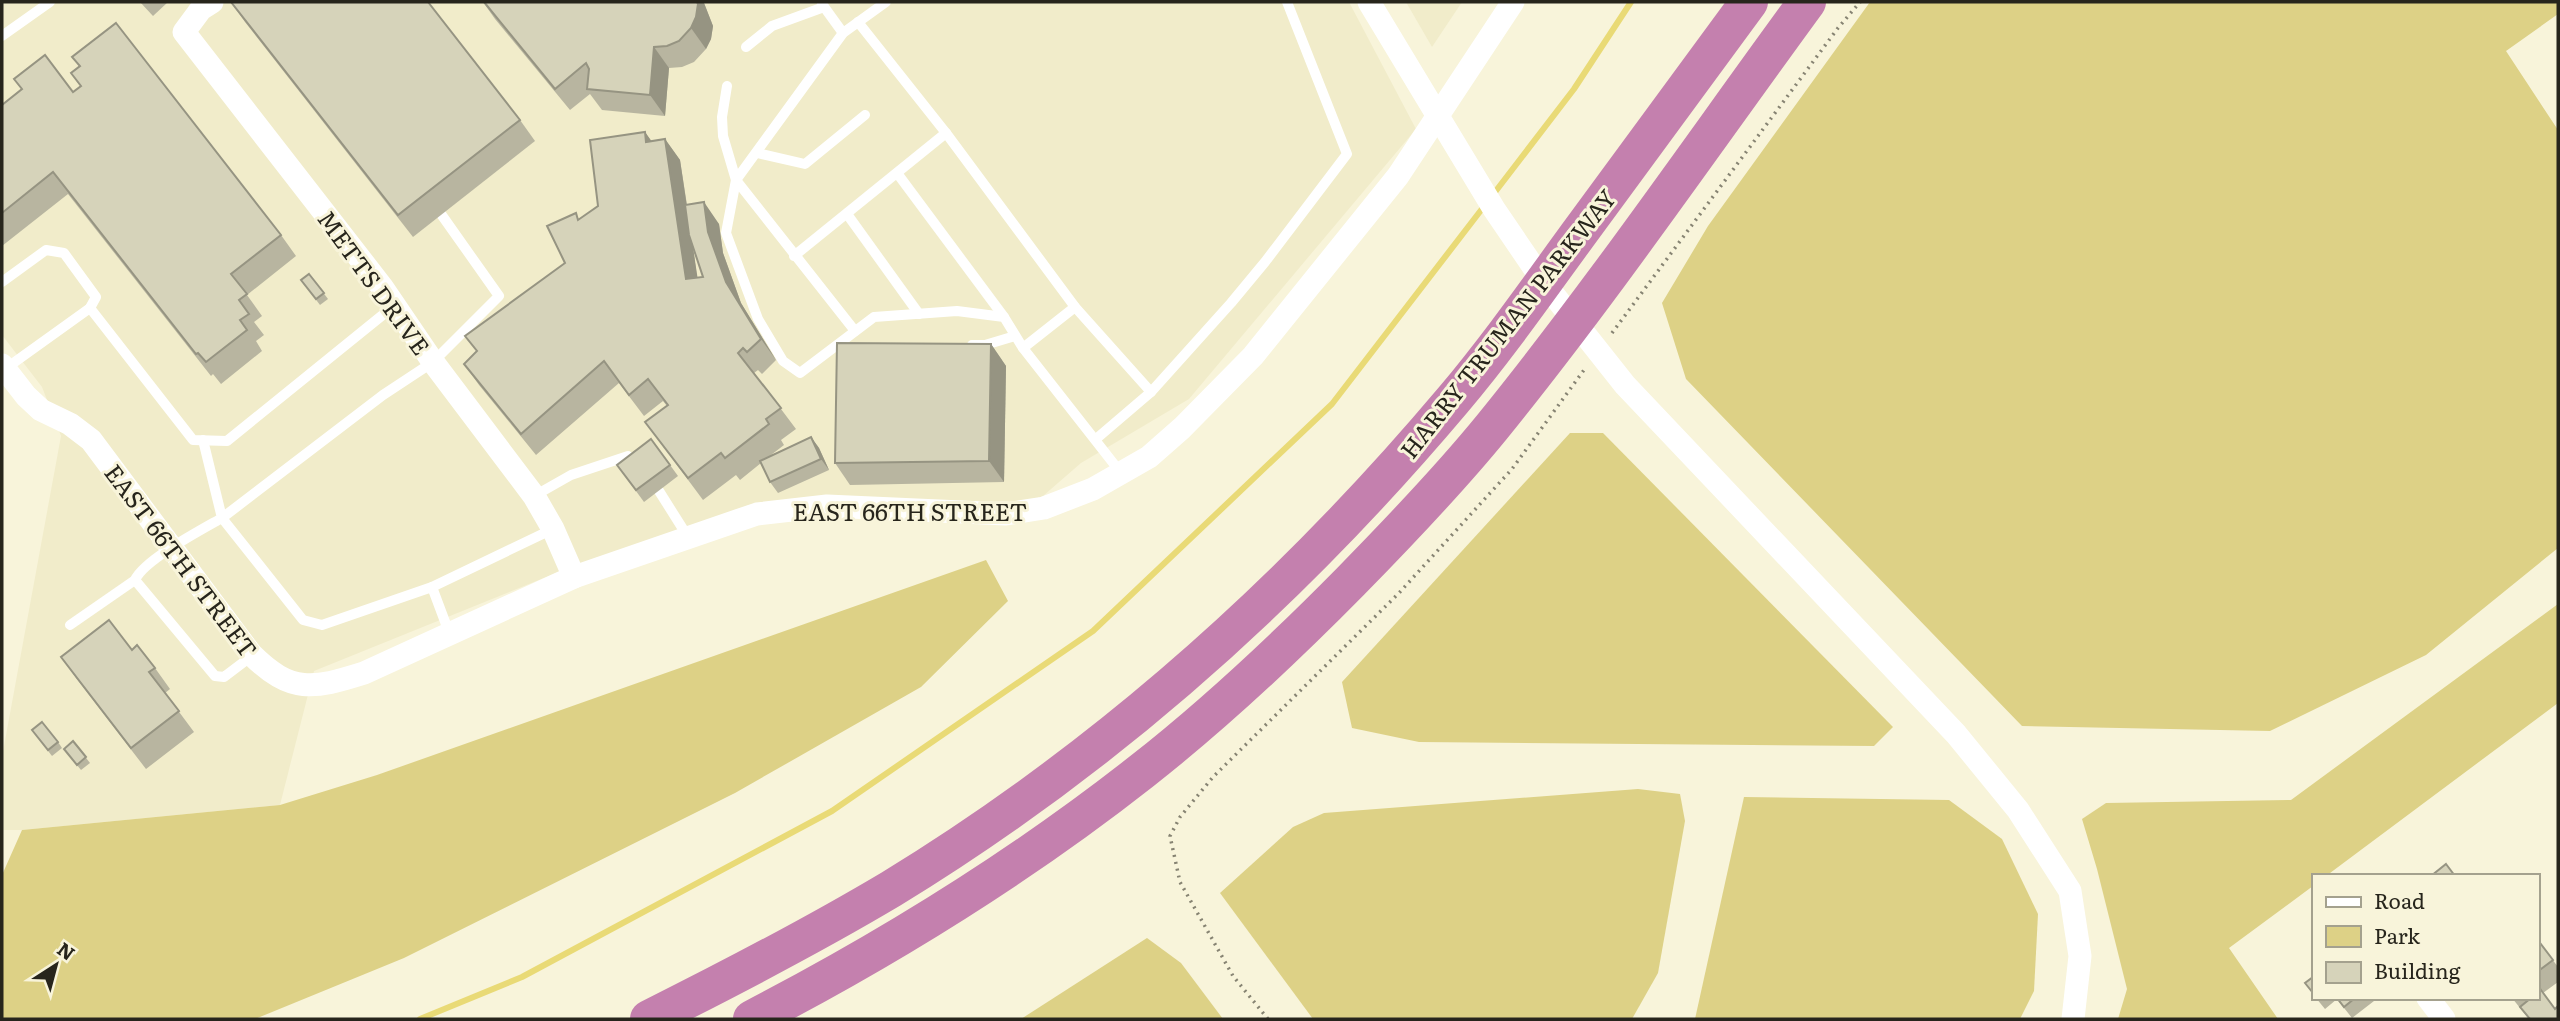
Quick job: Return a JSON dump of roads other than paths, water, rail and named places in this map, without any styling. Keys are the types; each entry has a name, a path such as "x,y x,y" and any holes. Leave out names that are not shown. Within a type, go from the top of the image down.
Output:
{"highway":[{"name":"HARRY TRUMAN PARKWAY","path":"649,1019 792,946 891,888 989,824 1113,734 1231,633 1341,524 1455,397 1525,307 1749,2"},
{"name":"HARRY TRUMAN PARKWAY","path":"752,1019 815,987 916,928 1016,863 1142,771 1253,676 1318,614 1434,494 1492,428 1807,2"},
{"path":"786,1019 822,998 1016,863"}],"street":[{"name":"METTS DRIVE","path":"212,2 201,9 184,32 395,305 433,362 534,496 553,528 574,576"},
{"path":"1369,2 1494,209 1545,285 1625,385 1956,734 2018,810 2070,891 2080,956 2073,1019"},
{"name":"EAST 66TH STREET","path":"3,367 41,410 70,424 92,440 253,655 274,675 306,686 334,682 364,673 574,576 757,514 817,507 1006,514 1044,508 1093,489 1122,473 1149,457 1174,435 1254,356 1398,176 1513,2"},
{"path":"2430,1000 2444,1019"}],"lane":[{"path":"2,36 50,2"},
{"path":"886,2 844,33 736,180 726,233 758,319 783,361 800,373 874,317 957,311 1003,317"},
{"path":"1097,439 1151,392 1265,262 1347,154 1287,2"},
{"path":"746,47 772,26 822,5 844,33"},
{"path":"858,22 946,133 1075,307 1151,392"},
{"path":"727,86 722,117 723,136 736,180 855,331"},
{"path":"757,153 805,164 865,115"},
{"path":"794,256 946,133"},
{"path":"897,173 1023,348 1122,473"},
{"path":"70,625 135,580 138,573 173,547 222,518 383,395 433,362 499,296 441,214"},
{"path":"847,214 919,314"},
{"path":"2,282 46,250 64,253 96,297 90,308 3,367"},
{"path":"90,308 193,440 227,441 395,305"},
{"path":"1023,348 1075,307"},
{"path":"963,344 985,345 1015,336"},
{"path":"838,344 864,344"},
{"path":"203,440 222,518 303,620 323,625 432,587 553,528"},
{"path":"534,496 570,475 628,456 639,465"},
{"path":"659,491 688,537"},
{"path":"135,580 215,676 224,677 253,655"},
{"path":"432,587 450,635"}],"waterway":[{"path":"1492,196 1574,89 1631,2"},
{"path":"420,1019 522,977 832,811 1093,631 1332,404 1485,205"}]}
